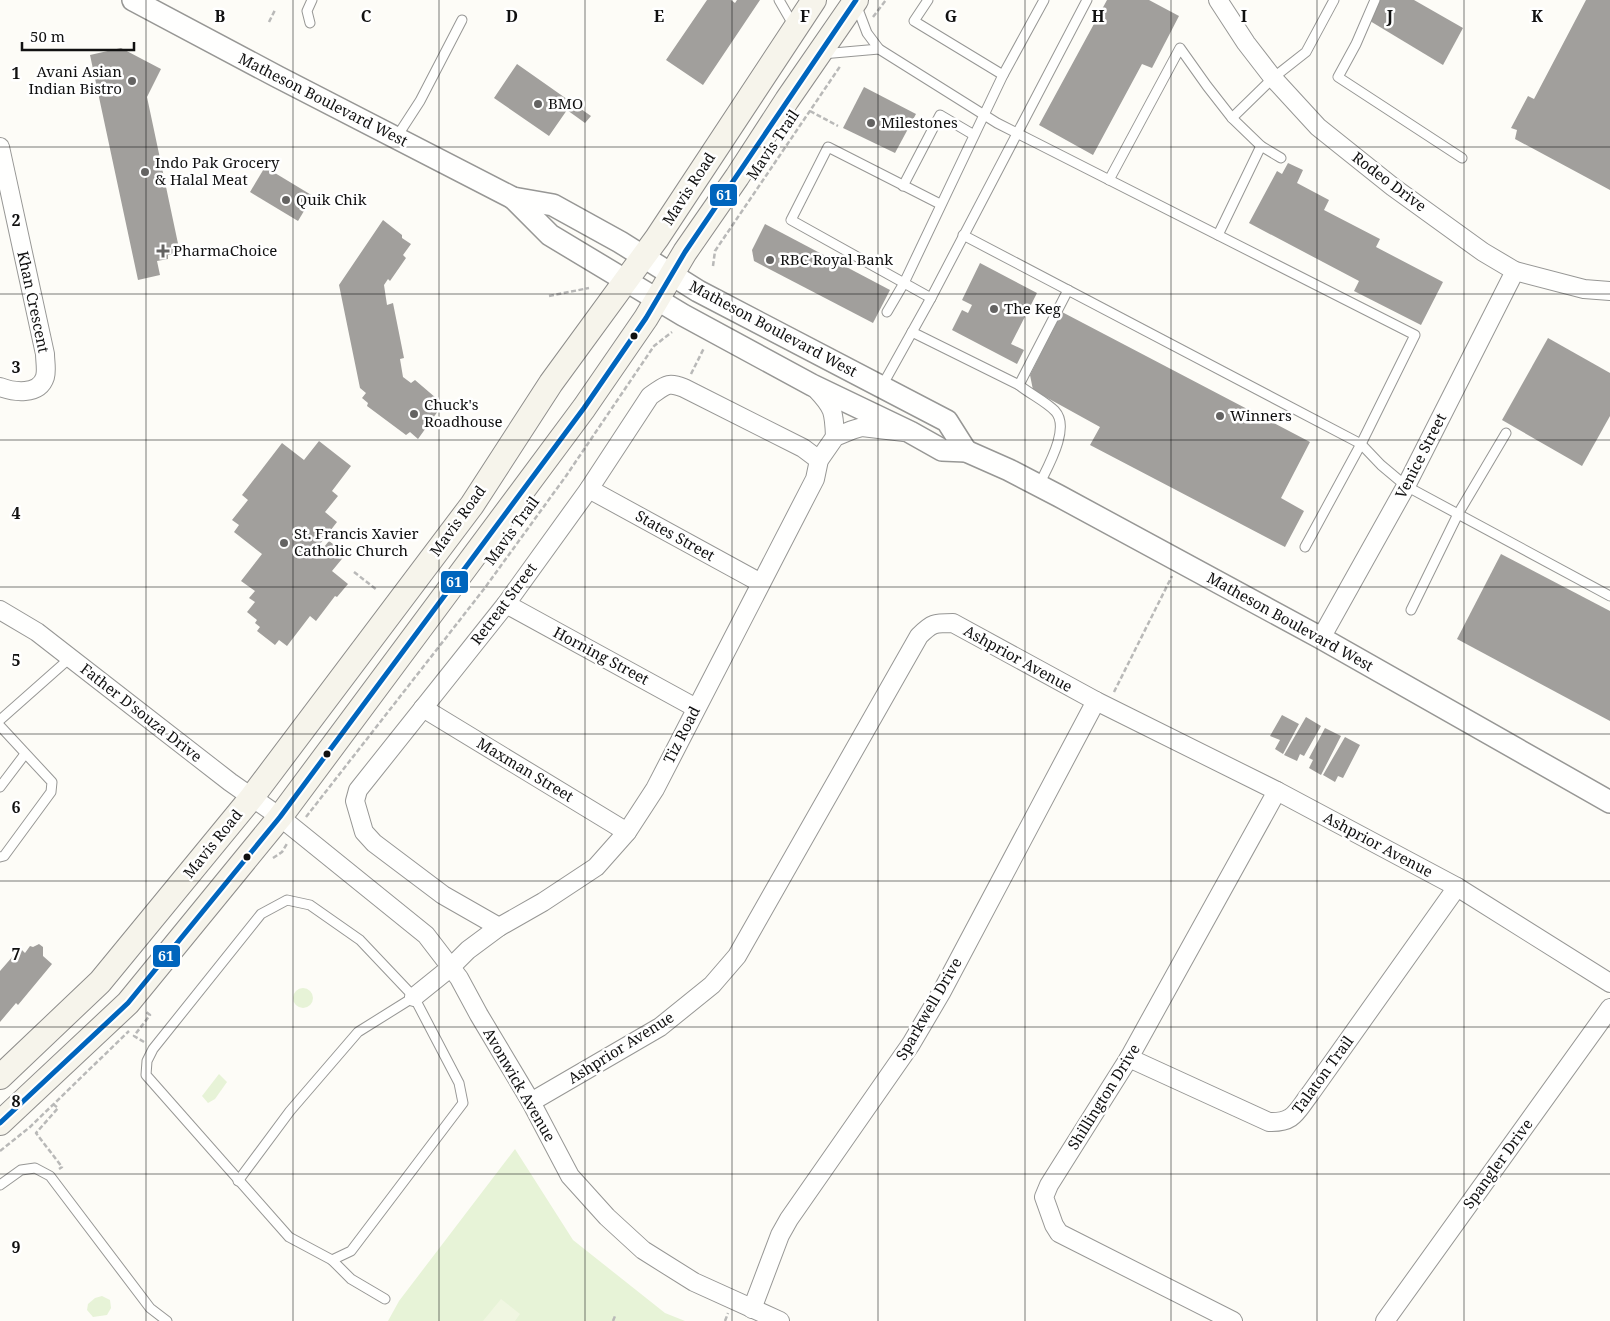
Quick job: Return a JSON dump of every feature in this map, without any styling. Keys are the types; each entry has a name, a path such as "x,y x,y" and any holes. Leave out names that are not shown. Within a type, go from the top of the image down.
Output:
{"main road":[{"name":"Mavis Road","path":"0,1077 100,982 252,796 472,505 551,383 657,238 814,0"},
{"name":"Mavis Road","path":"0,1123 128,1002 280,817 584,408 646,318 685,252 856,1"}],"street":[{"name":"Matheson Boulevard West","path":"134,0 513,198 553,205 644,256 698,291 947,421 966,451"},
{"name":"Rodeo Drive","path":"1218,0 1246,43 1273,78 1318,127 1400,192 1483,252 1515,271 1584,289 1610,292"},
{"name":"Khan Crescent","path":"0,147 44,354 46,372 45,379 41,384 26,391 12,392 0,387"},
{"name":"Matheson Boulevard West","path":"513,198 550,235 683,315 812,385 910,432 942,450 966,451 1038,485 1322,638 1610,802"},
{"name":"Venice Street","path":"1322,638 1406,486 1515,271"},
{"name":"Retreat Street","path":"499,927 443,894 374,843 364,832 355,801 358,790 506,604 589,489 650,396 664,386 673,384 684,388 803,448 819,460"},
{"path":"812,385 829,402 834,413 836,437 862,428 910,432"},
{"name":"Tiz Road","path":"414,997 450,968 468,950 499,927 543,902 596,867 626,832 654,789 815,479 819,460 836,437"},
{"name":"States Street","path":"589,489 761,584"},
{"name":"Horning Street","path":"506,604 696,708"},
{"name":"Father D'souza Drive","path":"0,610 37,632 215,771 280,817"},
{"name":"Ashprior Avenue","path":"531,1102 660,1027 712,985 737,956 919,636 931,625 953,623 1101,704 1277,791 1457,887 1610,983"},
{"name":"Sparkwell Drive","path":"752,1309 784,1227 911,1044 1101,704"},
{"name":"Maxman Street","path":"423,708 626,832"},
{"name":"Shillington Drive","path":"1233,1321 1060,1233 1054,1225 1044,1197 1049,1185 1130,1058 1277,791"},
{"name":"Avonwick Avenue","path":"280,817 426,935 459,978 531,1102 570,1176 607,1217 643,1250 694,1282 780,1321"},
{"name":"Talaton Trail","path":"1130,1058 1269,1122 1281,1123 1292,1118 1457,887"},
{"name":"Spangler Drive","path":"1385,1321 1610,1008"}],"lane":[{"path":"310,23 307,10 312,0"},
{"path":"779,0 795,28"},
{"path":"928,0 914,22 1003,74"},
{"path":"887,312 904,282 1003,74 1044,0"},
{"path":"881,387 964,235 1087,0"},
{"path":"1232,118 1273,78 1306,52 1334,0"},
{"path":"1374,0 1356,44 1338,77 1462,158"},
{"path":"856,1 867,33 880,49 983,115 1415,335 1361,444 1305,548"},
{"path":"396,138 420,101 462,20"},
{"path":"1109,180 1180,48 1232,118 1260,146 1281,158"},
{"path":"819,55 880,49"},
{"path":"903,186 940,115 974,135"},
{"path":"1218,235 1260,146"},
{"path":"930,298 791,220 828,147 940,204"},
{"path":"964,235 1361,444 1381,465 1406,486 1610,596"},
{"path":"1019,386 1068,290"},
{"path":"912,332 1019,386 1056,412 1061,429 1055,452 1038,485"},
{"path":"1410,610 1458,514 1506,433"},
{"path":"0,720 70,658"},
{"path":"0,726 52,782 52,792 4,856 0,857"},
{"path":"0,787 25,754"},
{"path":"332,1260 352,1252 463,1103 459,1083 414,997 360,940 310,905 286,900 261,914 153,1049 147,1061 146,1075 238,1182 289,1237 332,1260 351,1279 385,1299"},
{"path":"238,1182 290,1111 358,1032 414,997"},
{"path":"0,1186 21,1170 35,1168 50,1176 150,1308 167,1321"}],"path":[{"path":"874,17 886,0"},
{"path":"269,22 274,10"},
{"name":"Mavis Trail","path":"714,266 715,251 842,64"},
{"path":"810,111 838,126"},
{"path":"549,296 589,288"},
{"name":"Mavis Trail","path":"310,812 484,590 566,476 654,346 672,332"},
{"path":"690,377 706,344"},
{"path":"1101,704 1180,561"},
{"path":"354,572 377,590"},
{"path":"145,1011 150,1015 134,1036 153,1049"},
{"path":"50,1176 62,1167 36,1133 58,1108 53,1104"},
{"path":"613,1321 615,1316"}],"green space":[{"path":"303,988 310,991 313,998 310,1005 303,1008 296,1005 293,998 296,991"},
{"path":"219,1074 227,1082 215,1099 208,1103 202,1096"},
{"path":"515,1149 573,1240 665,1313 685,1321 388,1321 399,1301"},
{"path":"102,1296 110,1300 111,1308 107,1315 93,1317 87,1310 88,1304 95,1298"},
{"path":"501,1299 520,1314 515,1321 483,1321"}],"building":[{"path":"707,0 731,0 735,3 737,0 760,0 703,85 666,60"},
{"path":"1107,0 1149,0 1179,16 1152,68 1142,64 1093,155 1039,125"},
{"path":"1380,0 1414,0 1463,28 1443,65 1370,21"},
{"path":"1586,0 1610,0 1610,190 1515,139 1517,130 1511,128 1528,96 1534,99"},
{"path":"121,48 161,69 147,97 180,253 168,255 168,259 157,261 160,275 138,280 90,55"},
{"name":"BMO","path":"517,64 591,116 585,123 567,110 549,136 494,98"},
{"path":"864,87 916,114 895,153 843,128"},
{"path":"1288,163 1303,170 1297,183 1329,200 1324,210 1380,239 1376,247 1443,282 1421,325 1354,291 1359,281 1249,223 1277,171 1282,174"},
{"path":"265,167 313,196 298,221 250,192"},
{"path":"383,220 411,244 403,255 406,258 390,281 388,279 384,285 387,305 393,303 404,358 400,359 403,377 411,383 415,380 443,404 418,439 410,432 406,435 367,406 368,403 362,398 366,393 360,388 339,285"},
{"path":"765,224 890,290 873,323 754,261 752,250"},
{"path":"980,263 1037,293 1011,344 1024,350 1017,364 952,330 962,310 968,313 972,305 962,300"},
{"path":"1062,312 1310,442 1281,498 1304,511 1285,547 1090,445 1100,427 1033,390 1030,375"},
{"path":"1548,338 1610,373 1610,416 1582,466 1502,420"},
{"name":"St. Francis Xavier Catholic Church","path":"319,441 351,466 332,491 338,496 325,512 337,522 320,544 324,547 329,541 346,554 332,571 348,584 337,597 335,596 316,621 310,616 287,646 279,640 275,645 257,631 260,627 255,623 257,620 247,612 255,602 249,598 255,591 241,581 262,554 234,532 239,525 232,520 248,500 242,495 282,443 304,460"},
{"path":"1501,554 1610,611 1610,721 1457,639"},
{"path":"1282,715 1299,724 1283,754 1275,749 1280,740 1270,736"},
{"path":"1306,717 1321,726 1304,756 1300,754 1297,761 1284,755"},
{"path":"1325,728 1341,736 1321,775 1309,768 1313,760 1309,758"},
{"path":"1345,737 1360,745 1343,778 1338,776 1335,782 1323,775"},
{"path":"39,944 43,947 43,956 52,964 18,1005 16,1003 0,1022 0,971 20,948 25,953 30,946 33,947"}],"transit line":[{"name":"61","path":"0,1123 128,1003 280,817 584,408 646,318 685,252 856,0"}],"place":[{"name":"Avani Asian Indian Bistro","path":"132,81"},
{"name":"BMO","path":"538,104"},
{"name":"Milestones","path":"871,123"},
{"name":"Indo Pak Grocery & Halal Meat","path":"145,172"},
{"name":"Quik Chik","path":"286,200"},
{"name":"PharmaChoice","path":"163,251"},
{"name":"RBC Royal Bank","path":"770,260"},
{"name":"The Keg","path":"994,309"},
{"name":"Chuck's Roadhouse","path":"414,414"},
{"name":"Winners","path":"1220,416"},
{"name":"St. Francis Xavier Catholic Church","path":"284,543"}]}
